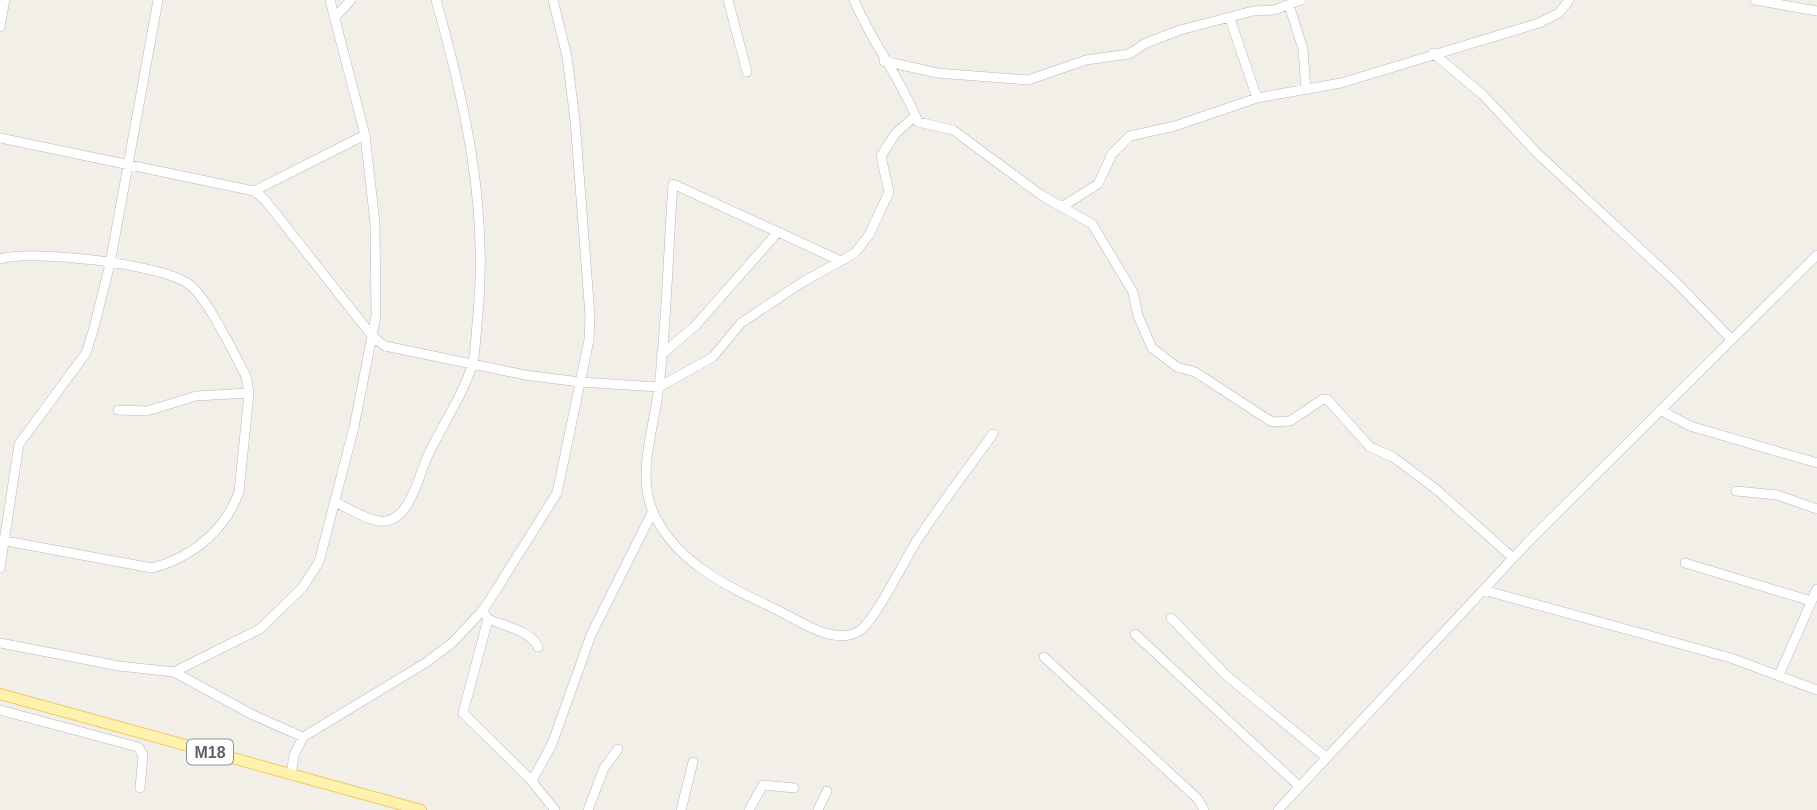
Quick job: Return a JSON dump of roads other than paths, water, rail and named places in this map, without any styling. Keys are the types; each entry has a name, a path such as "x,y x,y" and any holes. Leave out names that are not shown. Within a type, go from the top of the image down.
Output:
{"main road":[{"name":"M18","path":"0,694 421,810"}],"street":[{"path":"0,27 5,0"},
{"path":"0,568 2,540 19,444 86,353 110,264 158,0"},
{"path":"174,671 260,629 293,598 319,562 335,502 376,316 375,223 365,135 330,0"},
{"path":"336,16 351,0"},
{"path":"335,502 377,521 390,519 404,507 417,489 425,459 473,363 481,278 474,154 436,0"},
{"path":"553,0 567,57 588,265 590,329 557,493 485,615 463,713 531,781 555,810"},
{"path":"728,0 747,72"},
{"path":"854,0 884,61 909,97 915,116 923,126 953,131 1041,195 1084,216 1099,233 1114,264 1133,292 1145,335 1160,354 1177,367 1201,375 1272,422 1290,421 1323,399 1328,400 1370,447 1393,457 1437,490 1513,558"},
{"path":"884,61 937,74 1028,80 1086,60 1129,54 1146,43 1180,30 1301,0"},
{"path":"1063,206 1098,184 1112,154 1130,136 1175,126 1257,98 1341,83 1552,19 1565,8 1569,0"},
{"path":"1755,0 1817,11"},
{"path":"1289,5 1303,49 1306,90"},
{"path":"1230,19 1257,98"},
{"path":"1433,53 1483,95 1537,153 1677,283 1691,301 1731,339"},
{"path":"0,138 254,191 265,200 373,337 397,349 525,375 580,383 659,387 713,357 741,323 801,283 841,261 862,244 882,210 890,185 881,156 895,134 915,116"},
{"path":"254,191 365,135"},
{"path":"531,781 552,744 596,623 653,511 648,449 659,387 673,184 841,261"},
{"path":"661,355 696,325 777,233"},
{"path":"0,259 29,254 153,269 190,285 246,376 249,393 239,492 225,521 195,550 170,564 152,568 2,540"},
{"path":"1278,810 1513,558 1817,255"},
{"path":"118,410 147,411 196,396 249,393"},
{"path":"1660,410 1690,426 1817,463"},
{"path":"653,511 693,563 730,588 828,635 849,635 860,631 916,542 993,434"},
{"path":"1736,491 1777,495 1817,509"},
{"path":"1685,563 1811,601"},
{"path":"1779,675 1817,589"},
{"path":"1483,590 1731,658 1817,690"},
{"path":"485,615 523,632 536,640 538,647"},
{"path":"291,775 294,755 303,737 427,662 485,615"},
{"path":"1171,618 1227,676 1326,758"},
{"path":"1135,634 1300,787"},
{"path":"0,643 119,666 174,671 253,715 303,737"},
{"path":"1044,657 1198,799 1204,810"},
{"path":"0,710 138,747 143,755 140,788"},
{"path":"587,810 604,768 618,749"},
{"path":"681,810 693,762"},
{"path":"749,810 763,785 794,788"},
{"path":"817,810 827,791"}]}
